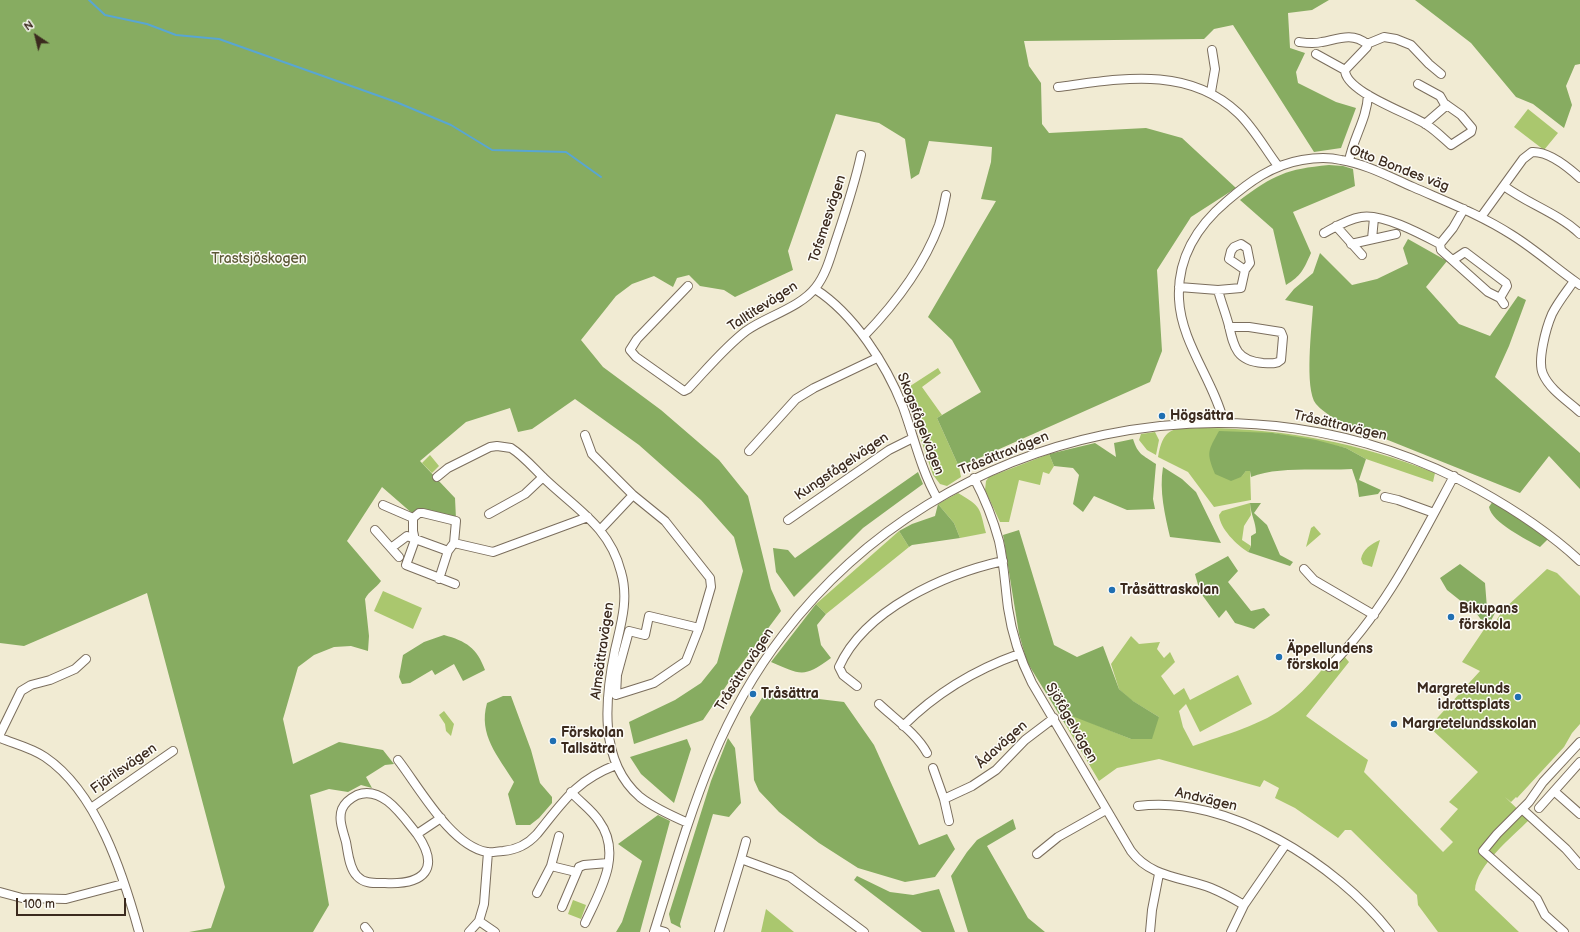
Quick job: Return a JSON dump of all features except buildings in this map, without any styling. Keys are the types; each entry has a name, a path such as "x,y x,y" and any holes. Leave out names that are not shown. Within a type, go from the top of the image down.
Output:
{"street":[{"path":"1299,42 1316,43 1346,37 1358,38 1367,44"},
{"path":"1345,70 1364,53 1367,44 1384,37 1411,44 1428,64 1441,74"},
{"path":"1211,92 1215,69 1212,50"},
{"path":"1316,54 1345,70 1347,80 1368,95 1425,124 1450,145 1471,132 1472,128 1461,115 1447,105 1440,96 1418,84"},
{"path":"1058,87 1140,78 1180,82 1211,92 1225,102 1247,123 1278,166"},
{"path":"1349,161 1354,141 1365,116 1368,95"},
{"path":"1425,124 1447,105"},
{"path":"1481,217 1523,159 1532,152 1540,152 1552,158 1580,178"},
{"name":"Tofsmesvägen","path":"815,289 828,263 843,221 854,187 861,155"},
{"name":"Otto Bondes väg","path":"1224,423 1220,404 1180,312 1179,287 1185,255 1200,229 1208,219 1245,186 1278,166 1302,160 1319,158 1349,161 1374,170 1481,217 1528,245 1577,283"},
{"path":"1504,186 1524,200 1553,214 1578,229"},
{"path":"864,336 899,294 924,254 939,224 946,195"},
{"path":"1452,260 1465,252 1506,283 1507,286 1502,300 1488,292 1452,260 1441,250 1440,244 1453,228 1464,209"},
{"path":"1324,233 1336,226 1362,216 1374,218 1408,229 1440,244"},
{"path":"1372,239 1374,218"},
{"path":"1336,226 1362,255"},
{"path":"1351,244 1396,234"},
{"path":"1179,287 1218,290 1241,288 1245,278 1245,270"},
{"path":"1577,283 1552,313 1547,327 1541,364 1543,375 1552,387 1580,412"},
{"name":"Talltitevägen","path":"688,286 637,339 630,350 636,357 684,391 688,389 730,344 747,330 794,304 815,289"},
{"name":"Skogsfågelvägen","path":"815,289 832,302 864,336 888,375 896,391 930,486 937,498"},
{"path":"1218,290 1234,347 1242,356 1256,362 1276,364 1281,360 1284,337 1281,332 1249,327 1229,327"},
{"path":"749,451 796,399 814,388 877,358"},
{"name":"Tråsättravägen","path":"655,931 688,823 712,757 728,722 756,673 783,635 824,587 853,560 878,540 937,498 974,478 1037,453 1107,434 1165,425 1224,423 1281,426 1318,432 1360,442 1414,459 1454,476 1510,508 1541,529 1580,561"},
{"path":"585,435 592,454 633,495 665,521 710,578 711,587 699,628 686,662 654,683 616,695 617,675 629,631 645,634 650,616 699,628"},
{"name":"Kungsfågelvägen","path":"788,520 889,450 913,438"},
{"name":"Almsättravägen","path":"437,477 448,468 490,447 497,446 511,448 601,529 621,570 624,596 623,622 613,660 608,695 608,733 616,765 629,786 642,798 688,823"},
{"path":"1329,667 1374,615 1391,591 1454,476"},
{"path":"489,514 525,494 543,477"},
{"name":"Sjöfågelvägen","path":"974,478 982,493 999,540 1003,561 1008,608 1019,654 1032,683 1135,857 1145,866 1159,874 1210,888 1244,905"},
{"path":"601,529 633,495"},
{"path":"1384,497 1398,500 1434,513"},
{"path":"383,505 413,518"},
{"path":"440,579 448,551 454,543 456,521 418,513 413,518 412,531 415,540 406,564 440,579 455,584"},
{"path":"454,543 494,552 588,517"},
{"path":"375,530 398,557"},
{"path":"391,548 408,536 415,540 448,551"},
{"path":"857,686 843,675 839,667 848,651 873,624 906,599 953,575 1003,561"},
{"path":"1304,569 1314,580 1374,615"},
{"path":"904,726 929,701 957,682 978,671 1019,654"},
{"path":"0,734 21,692 31,685 50,680 75,669 86,659"},
{"path":"879,704 904,726 924,747 927,753"},
{"name":"Ådavägen","path":"944,799 972,786 996,770 1025,740 1054,718"},
{"name":"Fjärilsvägen","path":"0,738 45,756 66,776 91,808 115,861 139,932"},
{"path":"1564,932 1545,915 1537,898 1482,851 1529,802 1543,782 1580,742"},
{"name":"Fjärilsvägen","path":"91,808 173,751"},
{"path":"398,760 442,818 462,840 473,847 488,852 512,850 527,843 536,835 571,792 588,779 616,765"},
{"path":"1539,808 1580,762"},
{"path":"933,768 944,799 949,821"},
{"path":"1554,791 1580,814"},
{"path":"571,792 600,822 611,851 604,882 585,923"},
{"path":"372,794 382,798 393,806 417,834 429,858 428,866 422,875 410,881 399,883 362,880 352,870 341,819 342,810 347,801 354,796 372,794"},
{"name":"Andvägen","path":"1138,806 1158,803 1223,816 1273,836 1317,863 1349,889 1390,932"},
{"path":"1522,809 1571,854 1580,865"},
{"path":"1037,854 1058,837 1106,810"},
{"path":"417,834 442,818"},
{"path":"537,893 551,866 559,836"},
{"path":"719,932 746,841"},
{"path":"1231,932 1244,905 1286,844"},
{"path":"470,932 479,921 484,904 488,852"},
{"path":"741,859 790,877 864,932"},
{"path":"562,907 579,867 584,864 608,863"},
{"path":"551,866 576,872"},
{"path":"1150,932 1152,910 1159,874"},
{"path":"0,892 22,898 66,899 123,884"},
{"path":"479,921 495,932"},
{"path":"655,931 665,932"}],"green space":[{"name":"Trastsjöskogen","path":"0,0 1329,0 1312,10 1288,13 1290,48 1305,53 1296,72 1298,83 1336,102 1356,108 1341,148 1314,152 1233,25 1214,29 1204,39 1024,41 1029,66 1041,83 1042,124 1049,133 1146,128 1182,138 1236,188 1191,217 1157,270 1162,351 1150,382 959,467 937,418 981,392 952,340 928,317 996,201 981,199 991,162 992,147 929,141 919,174 911,179 905,139 879,123 836,114 788,251 793,270 735,297 724,290 700,286 689,275 677,278 673,287 654,276 632,284 616,296 581,340 603,367 661,410 719,460 748,496 771,589 781,611 737,670 703,720 634,744 629,722 675,700 701,683 717,663 743,571 734,537 701,500 639,445 575,399 532,429 518,432 510,408 466,422 420,461 455,498 456,519 413,514 382,487 347,541 381,581 365,599 369,636 368,651 351,646 334,647 314,655 298,667 283,719 293,764 339,742 383,750 394,764 385,765 366,777 372,788 361,785 348,792 329,789 310,795 329,905 313,932 189,932 211,928 225,887 147,593 24,646 0,643"},
{"path":"1415,0 1580,0 1580,64 1575,65 1566,86 1572,105 1564,128 1533,104 1516,97 1471,43"},
{"path":"1528,109 1558,133 1544,150 1514,127"},
{"path":"1329,165 1343,166 1353,169 1355,186 1293,212 1311,253 1302,272 1286,285 1273,229 1240,200 1272,179 1291,171"},
{"path":"1408,239 1447,261 1426,287 1459,324 1490,336 1518,296 1526,300 1509,346 1495,377 1580,453 1580,489 1549,456 1520,493 1333,418 1316,404 1312,396 1310,385 1310,342 1313,306 1285,300 1294,289 1313,273 1320,253 1352,285 1377,279 1408,264 1403,248"},
{"path":"938,368 941,373 922,387 942,415 937,418 959,467 961,477 947,486 940,484 933,475 904,390"},
{"path":"1205,428 1265,431 1322,440 1379,453 1435,473 1433,482 1366,459 1346,448 1273,433 1241,477 1246,471 1250,471 1251,500 1214,507 1188,472 1158,457 1164,438 1168,433 1179,429"},
{"path":"1219,431 1273,433 1316,440 1346,448 1366,459 1359,480 1381,490 1378,494 1359,497 1357,484 1352,469 1274,471 1251,477 1250,471 1246,471 1241,477 1231,481 1215,474 1210,461 1209,456 1212,443"},
{"path":"1155,432 1159,440 1156,455 1147,450 1139,440 1141,434"},
{"path":"1133,439 1139,452 1156,464 1153,499 1155,509 1127,510 1094,496 1083,512 1073,504 1079,475 1073,468 1054,466 1049,454 1095,443 1116,457 1114,443"},
{"path":"1049,454 1054,466 1049,474 1043,472 1040,485 1019,480 1009,522 1000,522 985,490 986,481 989,477"},
{"path":"430,455 439,466 432,473 422,463"},
{"path":"1163,467 1182,479 1196,492 1221,543 1170,537 1162,494"},
{"path":"918,472 923,484 863,528 794,597 776,572 773,548 788,550 795,558"},
{"path":"958,493 976,505 982,518 986,533 960,538 954,523 938,504"},
{"path":"1493,501 1548,539 1540,547 1510,530 1491,513 1489,507"},
{"path":"1250,503 1251,515 1244,526 1242,540 1251,546 1248,552 1234,541 1222,526 1219,515 1222,511"},
{"path":"1250,503 1261,503 1254,513 1267,525 1280,555 1293,562 1290,566 1248,552 1251,546 1251,536 1256,533"},
{"path":"938,504 954,523 960,538 912,545 909,547 899,531 912,524 935,516"},
{"path":"1314,526 1321,534 1306,547 1311,528"},
{"path":"1019,530 1054,645 1077,657 1103,646 1119,689 1133,701 1159,717 1152,739 1131,739 1072,716 1065,724 1027,662 1019,634 1003,535"},
{"path":"899,531 909,547 826,614 816,604"},
{"path":"1380,540 1372,567 1363,564 1361,559 1364,552 1371,545"},
{"path":"1228,556 1238,571 1228,582 1251,611 1264,608 1270,615 1254,629 1235,623 1226,610 1219,618 1200,592 1195,574"},
{"path":"1460,564 1485,583 1487,608 1495,613 1487,628 1477,614 1447,590 1440,578"},
{"path":"1547,569 1557,573 1580,596 1580,724 1572,733 1564,747 1517,798 1516,797 1511,802 1505,797 1529,820 1496,852 1481,871 1475,890 1519,932 1438,932 1418,905 1417,895 1351,830 1345,830 1338,838 1295,808 1275,798 1279,788 1264,780 1260,787 1159,759 1117,768 1099,781 1065,724 1072,715 1131,739 1159,717 1131,700 1119,689 1111,664 1131,636 1139,644 1160,642 1157,649 1164,658 1170,652 1175,662 1161,676 1174,695 1184,688 1190,700 1238,675 1252,704 1200,732 1186,704 1179,711 1183,727 1193,746 1243,729 1278,711 1309,685 1338,649 1349,662 1306,716 1368,760 1364,772 1443,852 1453,842 1440,829 1458,809 1449,802 1478,772 1429,727 1480,671 1462,662 1485,628 1490,630 1503,610"},
{"path":"383,591 422,608 413,629 374,611"},
{"path":"816,604 826,614 817,625 821,645 831,658 814,669 802,672 789,670 771,662"},
{"path":"444,635 459,640 470,646 482,662 485,670 463,681 454,664 435,675 432,670 410,683 402,684 399,677 403,655 424,642"},
{"path":"773,691 789,698 802,697 844,702 874,745 919,845 947,834 955,849 935,877 905,882 858,868 819,843 779,812 759,791 754,780 750,717 762,698"},
{"path":"503,696 511,696 531,750 540,783 552,797 552,803 539,818 530,825 516,825 508,794 514,782 496,754 487,735 485,715 487,703"},
{"path":"444,711 454,724 451,736 446,731 445,724 439,715"},
{"path":"728,738 735,748 741,803 729,817 713,814 680,924 681,928 671,923 669,914 711,781"},
{"path":"687,739 691,749 674,803 641,774 630,757"},
{"path":"658,815 670,821 640,932 616,932 622,922 642,861 618,844"},
{"path":"1013,819 1016,829 987,846 1028,918 1045,932 968,932 951,876 977,840"},
{"path":"857,876 890,892 913,895 939,889 955,932 922,932 854,880"},
{"path":"573,900 586,905 581,919 568,914"},
{"path":"766,909 794,932 761,932"}],"waterway":[{"path":"89,0 105,15 147,24 176,35 219,39 396,102 451,125 492,150 566,152 601,177"}],"place":[{"name":"Högsättra","path":"1162,416"},
{"name":"Tråsättraskolan","path":"1112,590"},
{"name":"Bikupans förskola","path":"1451,617"},
{"name":"Äppellundens förskola","path":"1279,657"},
{"name":"Tråsättra","path":"753,694"},
{"name":"Margretelunds idrottsplats","path":"1518,697"},
{"name":"Margretelundsskolan","path":"1394,724"},
{"name":"Förskolan Tallsätra","path":"553,741"}]}
